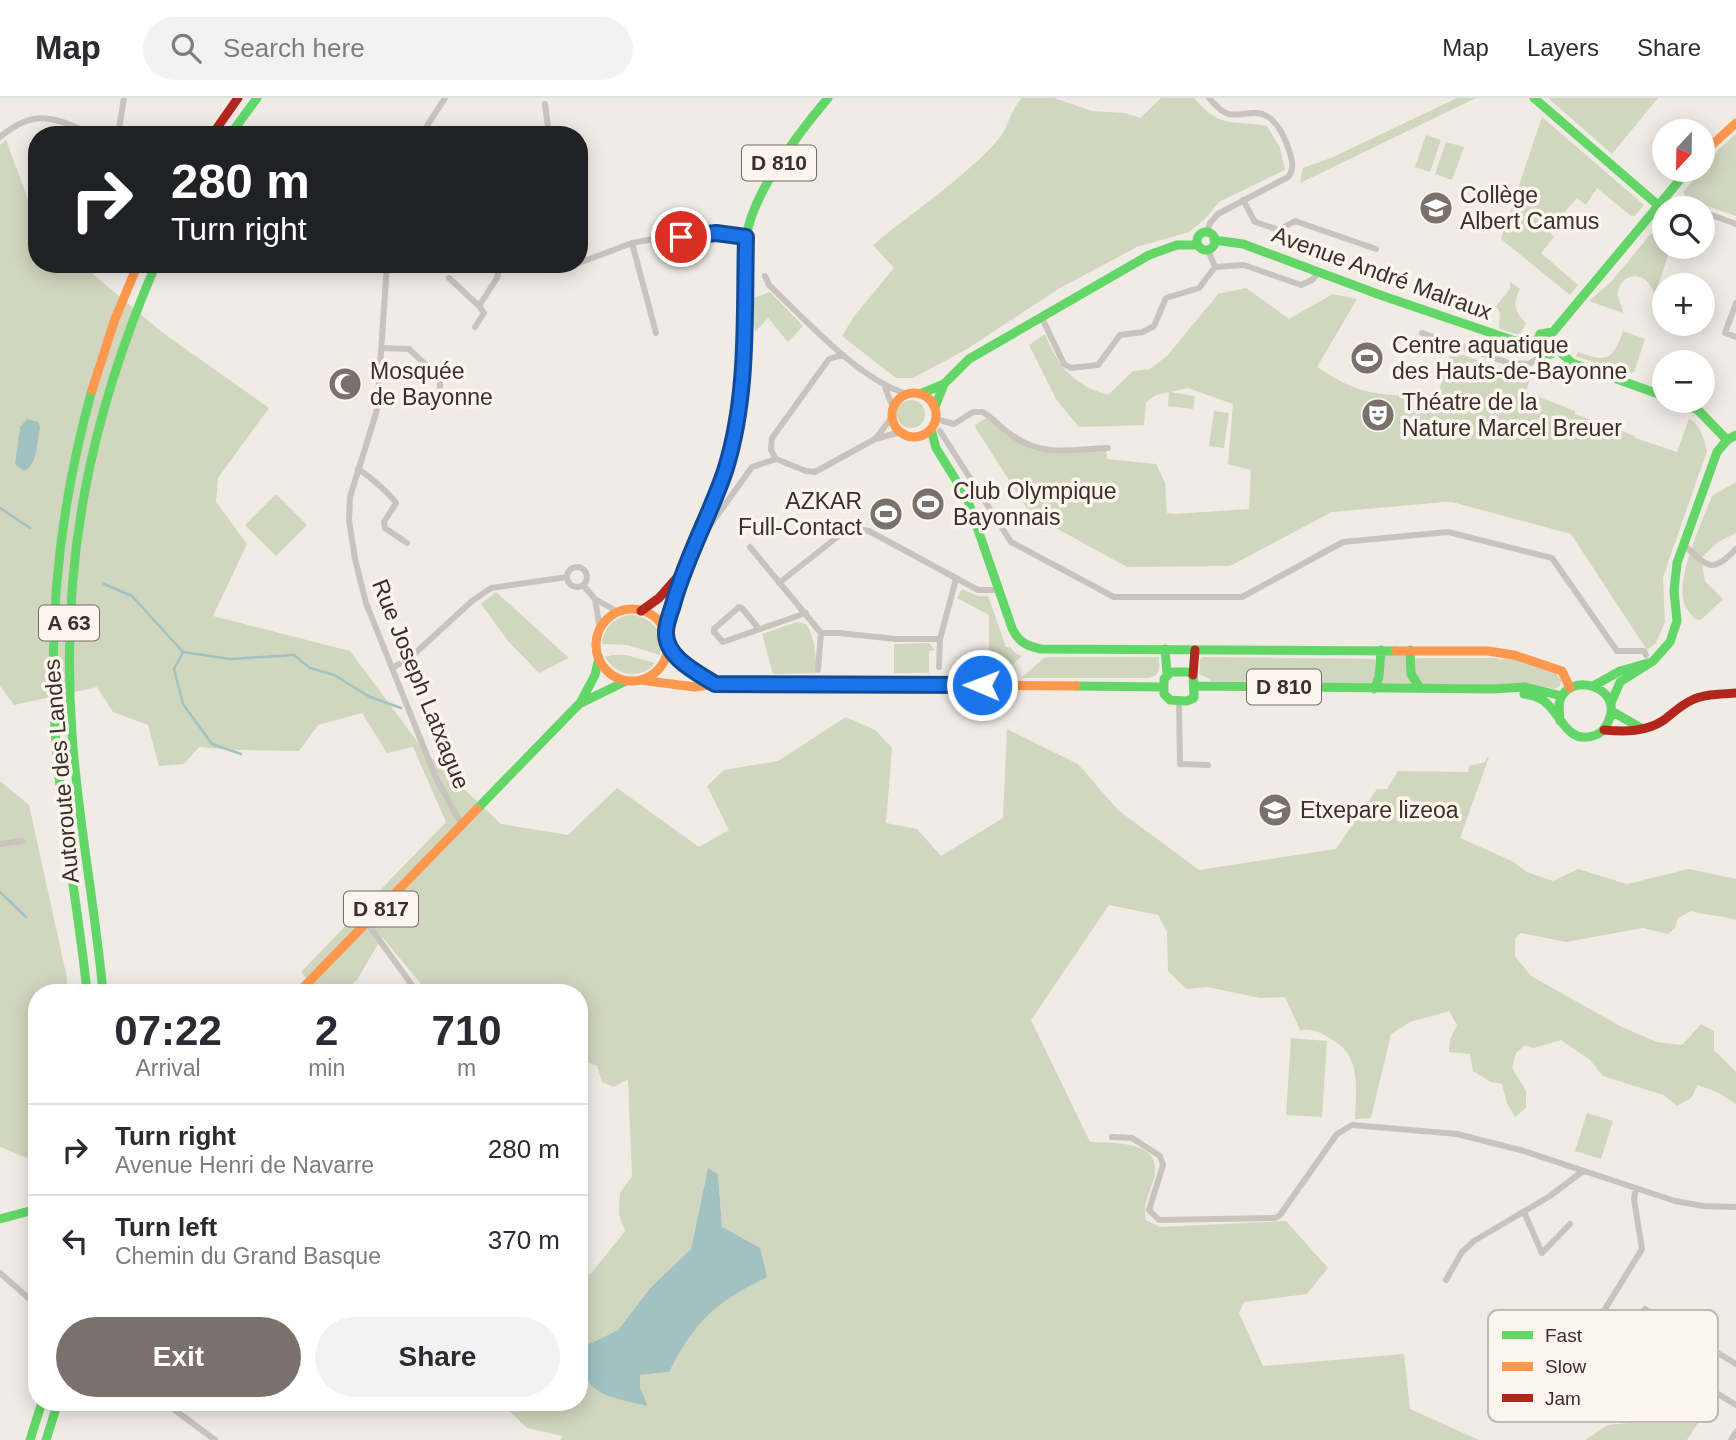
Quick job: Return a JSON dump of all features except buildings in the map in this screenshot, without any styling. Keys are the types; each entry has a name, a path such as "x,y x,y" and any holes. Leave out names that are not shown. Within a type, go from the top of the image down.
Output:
{"main road":[{"path":"218,126 237,98"},
{"path":"237,126 257,98"},
{"name":"D 810","path":"666,632 683,569 725,471 738,421 742,385 746,237 759,197 777,166 828,98"},
{"path":"1534,98 1653,196"},
{"path":"1715,142 1736,122"},
{"path":"1668,196 1679,182"},
{"path":"1553,332 1652,215"},
{"path":"1197,241 1203,250 1208,250 1213,246 1214,240 1212,235 1203,232 1197,241 1149,255 975,355 944,384 920,394 901,397 893,412 901,432 917,437 936,448 965,494 1013,632 1024,645 1041,649 1504,652 1562,671 1570,688"},
{"name":"Avenue André Malraux","path":"1214,240 1238,243 1518,342 1536,342"},
{"name":"Autoroute des Landes","path":"86,984 55,729 52,674 54,590 64,507 83,417 107,340 134,273"},
{"name":"Autoroute des Landes","path":"102,984 72,734 69,667 71,591 78,528 98,427 124,341 152,273"},
{"path":"1553,332 1559,342 1557,349 1551,354 1544,354 1538,349 1536,342 1540,333 1553,332"},
{"path":"1557,349 1572,363 1652,392"},
{"path":"936,448 935,407 944,384"},
{"path":"920,394 935,407"},
{"path":"1595,685 1611,674 1662,653 1674,632 1677,621 1675,573 1717,452 1732,437 1702,413"},
{"path":"917,437 936,430"},
{"name":"D 810","path":"641,611 659,598 683,569"},
{"path":"640,680 658,671 664,663 668,646 666,632 660,622 651,615 641,611 618,612 605,622 597,642 599,658 605,668 626,681 640,680 695,687 715,684 845,683 1164,687"},
{"path":"668,646 688,667 715,684"},
{"path":"1165,649 1167,674 1164,694 1170,700 1179,701 1194,698 1195,649"},
{"path":"1374,689 1379,677 1381,650"},
{"path":"1410,650 1412,680 1420,688"},
{"name":"D 817","path":"307,984 580,703 599,658"},
{"path":"1642,729 1627,722 1612,707 1604,690 1595,685 1583,683 1570,688 1562,696 1558,713 1564,727 1576,736 1592,737 1604,730 1609,723 1612,707 1613,694 1619,682 1648,659"},
{"path":"1167,674 1171,671 1193,675"},
{"name":"D 817","path":"580,703 626,681"},
{"name":"D 810","path":"1195,687 1525,687 1562,696"},
{"name":"D 810","path":"1492,689 1535,696 1545,702 1560,721"},
{"path":"1604,730 1619,732 1642,729 1662,722 1680,707 1703,696 1736,693"},
{"path":"0,1219 28,1211"},
{"path":"30,1440 39,1411"},
{"path":"46,1440 55,1411"}],"street":[{"path":"119,126 124,98"},
{"path":"427,126 445,98"},
{"path":"1207,232 1218,214 1292,173 1292,159 1280,127 1262,113 1234,115 1224,112 1209,98"},
{"path":"545,104 548,126"},
{"path":"0,137 25,121 45,117 70,126"},
{"path":"1243,200 1255,222 1280,230 1295,221 1376,249"},
{"path":"1715,216 1736,224"},
{"path":"588,260 632,243 716,233 746,237"},
{"path":"632,243 656,333"},
{"path":"1208,250 1215,267"},
{"path":"1041,316 1064,364 1071,368 1098,365 1121,335 1149,330 1158,320 1166,298 1199,288 1215,267 1244,265 1301,285 1312,280 1319,271"},
{"name":"Rue Joseph Latxague","path":"386,273 377,410 348,511 355,559 366,603 394,667 436,778 462,825"},
{"path":"479,306 498,273"},
{"path":"765,276 769,285 842,355 884,385 907,394"},
{"path":"449,278 484,313 475,327"},
{"path":"1736,303 1726,333 1736,337"},
{"path":"1422,333 1509,363 1529,364 1544,354"},
{"path":"382,348 409,349 440,378 440,390"},
{"path":"776,459 771,450 772,438 830,359 842,355"},
{"path":"875,439 893,412 884,385"},
{"path":"936,419 954,424 973,412 983,412 1013,437 1043,450 1063,453 1108,448"},
{"path":"936,430 1011,542 1114,597 1241,597 1343,542 1448,532 1552,558 1617,652 1644,651 1648,659"},
{"path":"691,553 743,476 758,463 776,459 815,472 875,439 901,432"},
{"path":"358,469 388,493 396,503 384,522 385,528 407,543"},
{"path":"779,583 846,529 858,528 869,531 978,590 999,590"},
{"path":"1684,545 1705,565 1713,566 1721,564 1736,549"},
{"path":"750,547 821,634 818,670"},
{"path":"573,567 582,569 587,578 583,585 571,586 567,577 573,567"},
{"path":"394,667 411,657 472,601 491,588 567,577"},
{"path":"939,667 940,639 956,579"},
{"path":"583,585 595,600 618,612"},
{"path":"595,600 600,630"},
{"path":"759,629 739,607 714,629 714,632 723,642 806,613"},
{"path":"821,634 940,639"},
{"path":"1179,701 1180,764 1208,765"},
{"path":"0,844 22,841"},
{"path":"367,923 411,984"},
{"path":"1112,1137 1132,1138 1160,1156 1163,1165 1149,1210 1159,1220 1275,1218 1280,1215 1337,1134 1352,1125 1457,1134 1512,1147 1684,1203 1736,1207"},
{"path":"1446,1280 1462,1252 1474,1241 1550,1196 1583,1171"},
{"path":"1606,1310 1642,1249 1634,1199 1636,1188"},
{"path":"1524,1212 1542,1253 1570,1224"},
{"path":"0,1273 28,1298"},
{"path":"1718,1353 1736,1364"},
{"path":"1718,1394 1736,1405"},
{"path":"176,1411 215,1440"},
{"path":"1731,1440 1736,1432"}],"green space":[{"path":"1022,98 1054,98 1092,111 1125,113 1140,118 1161,98 1194,98 1219,119 1267,126 1280,148 1285,170 1219,202 1204,220 1189,232 1137,247 1060,288 967,349 913,378 896,378 842,336 855,315 894,268 873,245 985,154 1001,136"},
{"path":"1457,98 1476,98 1300,183 1303,168 1331,158"},
{"path":"1548,98 1658,98 1612,154"},
{"path":"1542,117 1644,205 1635,216 1631,216 1597,188 1586,205 1577,198 1548,231 1554,237 1541,253 1578,285 1570,295 1501,239"},
{"path":"1736,134 1736,216 1715,209 1715,196 1685,196 1683,192 1691,182 1715,182 1715,154"},
{"path":"1426,135 1441,140 1430,172 1415,167"},
{"path":"6,140 28,200 28,273 92,273 163,333 269,408 218,478 216,502 247,544 213,616 350,651 425,752 501,824 568,835 617,788 699,847 729,830 707,786 724,770 778,761 846,717 875,730 892,748 886,823 917,829 941,856 1003,818 1007,729 1078,764 1118,810 1199,870 1336,849 1377,789 1387,789 1398,771 1468,772 1469,766 1485,762 1489,757 1460,838 1512,861 1527,872 1553,881 1578,869 1627,884 1689,869 1736,879 1736,920 1691,911 1678,918 1675,928 1668,934 1643,928 1566,942 1521,933 1515,939 1515,956 1531,976 1622,1027 1657,1042 1682,1045 1701,1024 1714,1031 1714,1050 1736,1072 1736,1104 1719,1093 1698,1085 1691,1098 1677,1106 1663,1095 1603,1076 1590,1060 1561,1040 1534,1048 1525,1045 1516,1053 1512,1068 1526,1091 1526,1108 1515,1117 1507,1103 1502,1084 1491,1082 1473,1071 1470,1054 1449,1052 1450,1039 1457,1025 1449,1011 1410,1022 1391,1034 1371,1118 1355,1119 1355,1074 1348,1054 1323,1034 1300,1030 1285,997 1260,998 1208,987 1186,989 1168,971 1167,932 1158,915 1109,905 1031,1020 1090,1142 1134,1146 1151,1156 1155,1166 1146,1203 1146,1220 1160,1227 1286,1221 1328,1268 1307,1294 1244,1302 1239,1313 1263,1366 1404,1354 1410,1409 1479,1440 561,1440 562,1436 527,1428 509,1411 588,1411 588,1382 611,1397 648,1405 640,1387 640,1375 669,1372 689,1339 708,1315 733,1296 766,1277 722,1227 718,1174 708,1168 691,1249 651,1287 618,1330 588,1345 588,1272 590,1275 625,1231 619,1215 620,1193 632,1176 628,1079 614,1087 602,1082 597,1066 588,1062 588,984 421,984 382,937 352,984 311,984 301,972 446,822 413,747 387,753 362,713 318,725 299,751 199,747 184,764 159,766 148,725 113,712 97,687 14,705 0,686 0,145"},
{"path":"1446,142 1464,147 1452,180 1435,174"},
{"path":"1652,233 1652,259 1667,259 1662,273 1652,273 1652,289 1641,277 1631,277 1623,281 1618,297 1623,313 1589,301 1610,283"},
{"path":"1510,282 1520,289 1516,308 1526,323 1520,335 1499,329 1500,313 1496,306 1510,289"},
{"path":"1246,288 1289,319 1333,294 1357,299 1317,367 1361,390 1388,395 1438,394 1451,351 1512,372 1514,368 1521,369 1521,372 1531,376 1526,392 1635,438 1677,452 1689,419 1693,422 1701,433 1707,451 1663,577 1665,622 1656,643 1647,650 1571,534 1452,502 1332,512 1230,566 1127,567 1034,516 977,430 975,425 988,417 1028,446 1106,451 1107,459 1156,464 1165,483 1167,513 1249,509 1251,470 1228,464 1233,404 1188,388 1170,392 1195,396 1193,409 1168,406 1169,392 1156,395 1146,402 1144,425 1079,427 1056,399 1029,345 1045,334 1055,356 1068,373 1085,386 1108,395 1133,371 1150,369 1168,355 1218,294"},
{"path":"770,292 803,326 788,342 768,318 755,332 751,299"},
{"path":"1623,331 1645,339 1634,372 1627,374 1576,356 1578,352 1602,358 1608,356 1616,348"},
{"path":"911,400 921,404 925,414 921,424 911,428 901,424 897,414 901,404"},
{"path":"1214,411 1229,413 1224,448 1209,446"},
{"path":"1736,482 1736,533 1718,542 1701,558 1705,581 1723,599 1701,620 1695,619 1685,606 1683,595 1686,567 1712,496"},
{"path":"276,494 307,525 276,556 245,525"},
{"path":"962,589 978,596 988,596 1006,647 1022,656 1006,671 989,676 989,615 957,598"},
{"path":"496,592 569,658 539,673 508,641 481,604"},
{"path":"630,615 645,619 656,628 661,640 660,655 628,645 602,644 611,624"},
{"path":"797,622 806,624 812,636 816,673 773,674 762,634"},
{"path":"929,643 935,650 929,651 929,673 894,673 894,644"},
{"path":"1384,654 1408,655 1412,684 1381,684"},
{"path":"626,655 655,663 642,672 628,674 615,668 605,657"},
{"path":"1159,657 1159,668 1156,675 1149,678 1021,678 1044,658"},
{"path":"1508,657 1555,672 1561,680 1560,686 1555,689 1421,684 1415,675 1415,659 1418,658 1502,660"},
{"path":"1200,659 1375,659 1375,678 1369,684 1210,681 1199,674"},
{"path":"0,781 29,805 67,978 67,984 28,984 28,1158 0,1147"},
{"path":"1291,1038 1327,1041 1322,1117 1286,1115"},
{"path":"1587,1113 1613,1121 1601,1159 1575,1151"},
{"path":"1699,1422 1687,1440 1585,1440 1608,1425"}],"water":[{"path":"27,419 38,422 40,427 32,464 24,471 15,464 20,427"},
{"path":"708,1168 718,1174 722,1227 760,1248 767,1277 733,1296 709,1315 698,1326 669,1372 640,1375 640,1387 648,1406 597,1390 588,1381 588,1345 618,1330 651,1287 691,1249"}],"waterway":[{"path":"0,508 30,528"},
{"path":"104,584 132,596 183,652 230,659 294,655 310,668 334,675 370,697 401,708"},
{"path":"183,652 174,669 183,704 212,744 241,754"},
{"path":"0,892 26,917"}],"traffic: fast":[{"path":"237,126 257,98"},
{"path":"666,632 683,570 728,460 738,421 743,376 744,262 750,223 766,184 828,98"},
{"path":"1534,98 1652,200"},
{"path":"1553,332 1678,182"},
{"path":"1206,232 1212,235 1215,241 1212,247 1206,250 1200,247 1197,241 1200,235 1206,232"},
{"path":"1214,240 1243,244 1518,342 1536,342"},
{"path":"935,407 944,384 969,359 1149,255 1177,245 1198,245"},
{"path":"102,984 72,734 69,672 71,611 84,494 97,436 113,379 152,273"},
{"path":"1553,332 1540,334 1536,345 1544,354 1551,354 1557,349"},
{"path":"1557,349 1572,363 1652,392"},
{"path":"920,394 944,384"},
{"path":"86,984 57,761 53,642 65,515 92,390"},
{"path":"1701,413 1727,440"},
{"path":"931,429 936,448 967,498 1012,628 1017,637 1027,645 1041,649 1396,651"},
{"path":"1611,703 1620,682 1653,661 1670,642 1677,621 1674,591 1677,563 1717,452 1727,440 1736,435"},
{"path":"1165,649 1167,674"},
{"path":"1374,689 1379,677 1381,650"},
{"path":"1410,650 1411,674 1420,688"},
{"path":"477,809 580,703 595,675 599,658"},
{"path":"1595,685 1620,671 1648,663"},
{"path":"1171,672 1188,672 1193,675 1194,698 1187,701 1170,700 1164,694 1164,679 1171,672"},
{"path":"581,703 626,681"},
{"path":"1076,686 1164,687"},
{"path":"1195,686 1525,687 1562,696"},
{"path":"1524,694 1544,701 1550,706 1555,713 1560,719 1565,726 1570,732 1584,737 1598,734 1606,727 1611,710 1609,700 1603,692 1594,687 1575,686 1566,691 1560,700 1559,707 1560,718 1560,721"},
{"path":"1613,712 1641,728"},
{"path":"0,1219 28,1211"},
{"path":"30,1440 39,1411"},
{"path":"46,1440 55,1411"}],"traffic: slow":[{"path":"1715,142 1736,123"},
{"path":"92,390 115,319 134,273"},
{"path":"914,393 929,400 936,415 929,430 914,437 899,430 892,415 899,400 914,393"},
{"path":"632,609 652,615 662,625 668,645 662,665 652,675 632,681 612,675 602,665 596,645 602,625 612,615 632,609"},
{"path":"668,646 688,667 715,684"},
{"path":"1396,651 1488,651 1514,655 1562,671 1570,688"},
{"path":"640,680 695,687 722,683 1076,686"},
{"path":"307,984 477,809"}],"traffic: jam":[{"path":"218,126 238,98"},
{"path":"641,611 659,598 681,573"},
{"path":"1193,675 1195,650"},
{"path":"1604,730 1643,729 1664,720 1684,704 1697,698 1736,693"}],"place":[{"name":"Collège Albert Camus","path":"1436,208"},
{"name":"Centre aquatique des Hauts-de-Bayonne","path":"1367,358"},
{"name":"Mosquée de Bayonne","path":"345,384"},
{"name":"Théatre de la Nature Marcel Breuer","path":"1378,415"},
{"name":"Club Olympique Bayonnais","path":"928,504"},
{"name":"AZKAR Full-Contact","path":"886,514"},
{"name":"Etxepare lizeoa","path":"1275,810"}],"route":[{"path":"681,237 716,233 746,237 742,385 738,421 725,471 683,569 666,632 668,646 688,667 715,684 982,685"}]}
